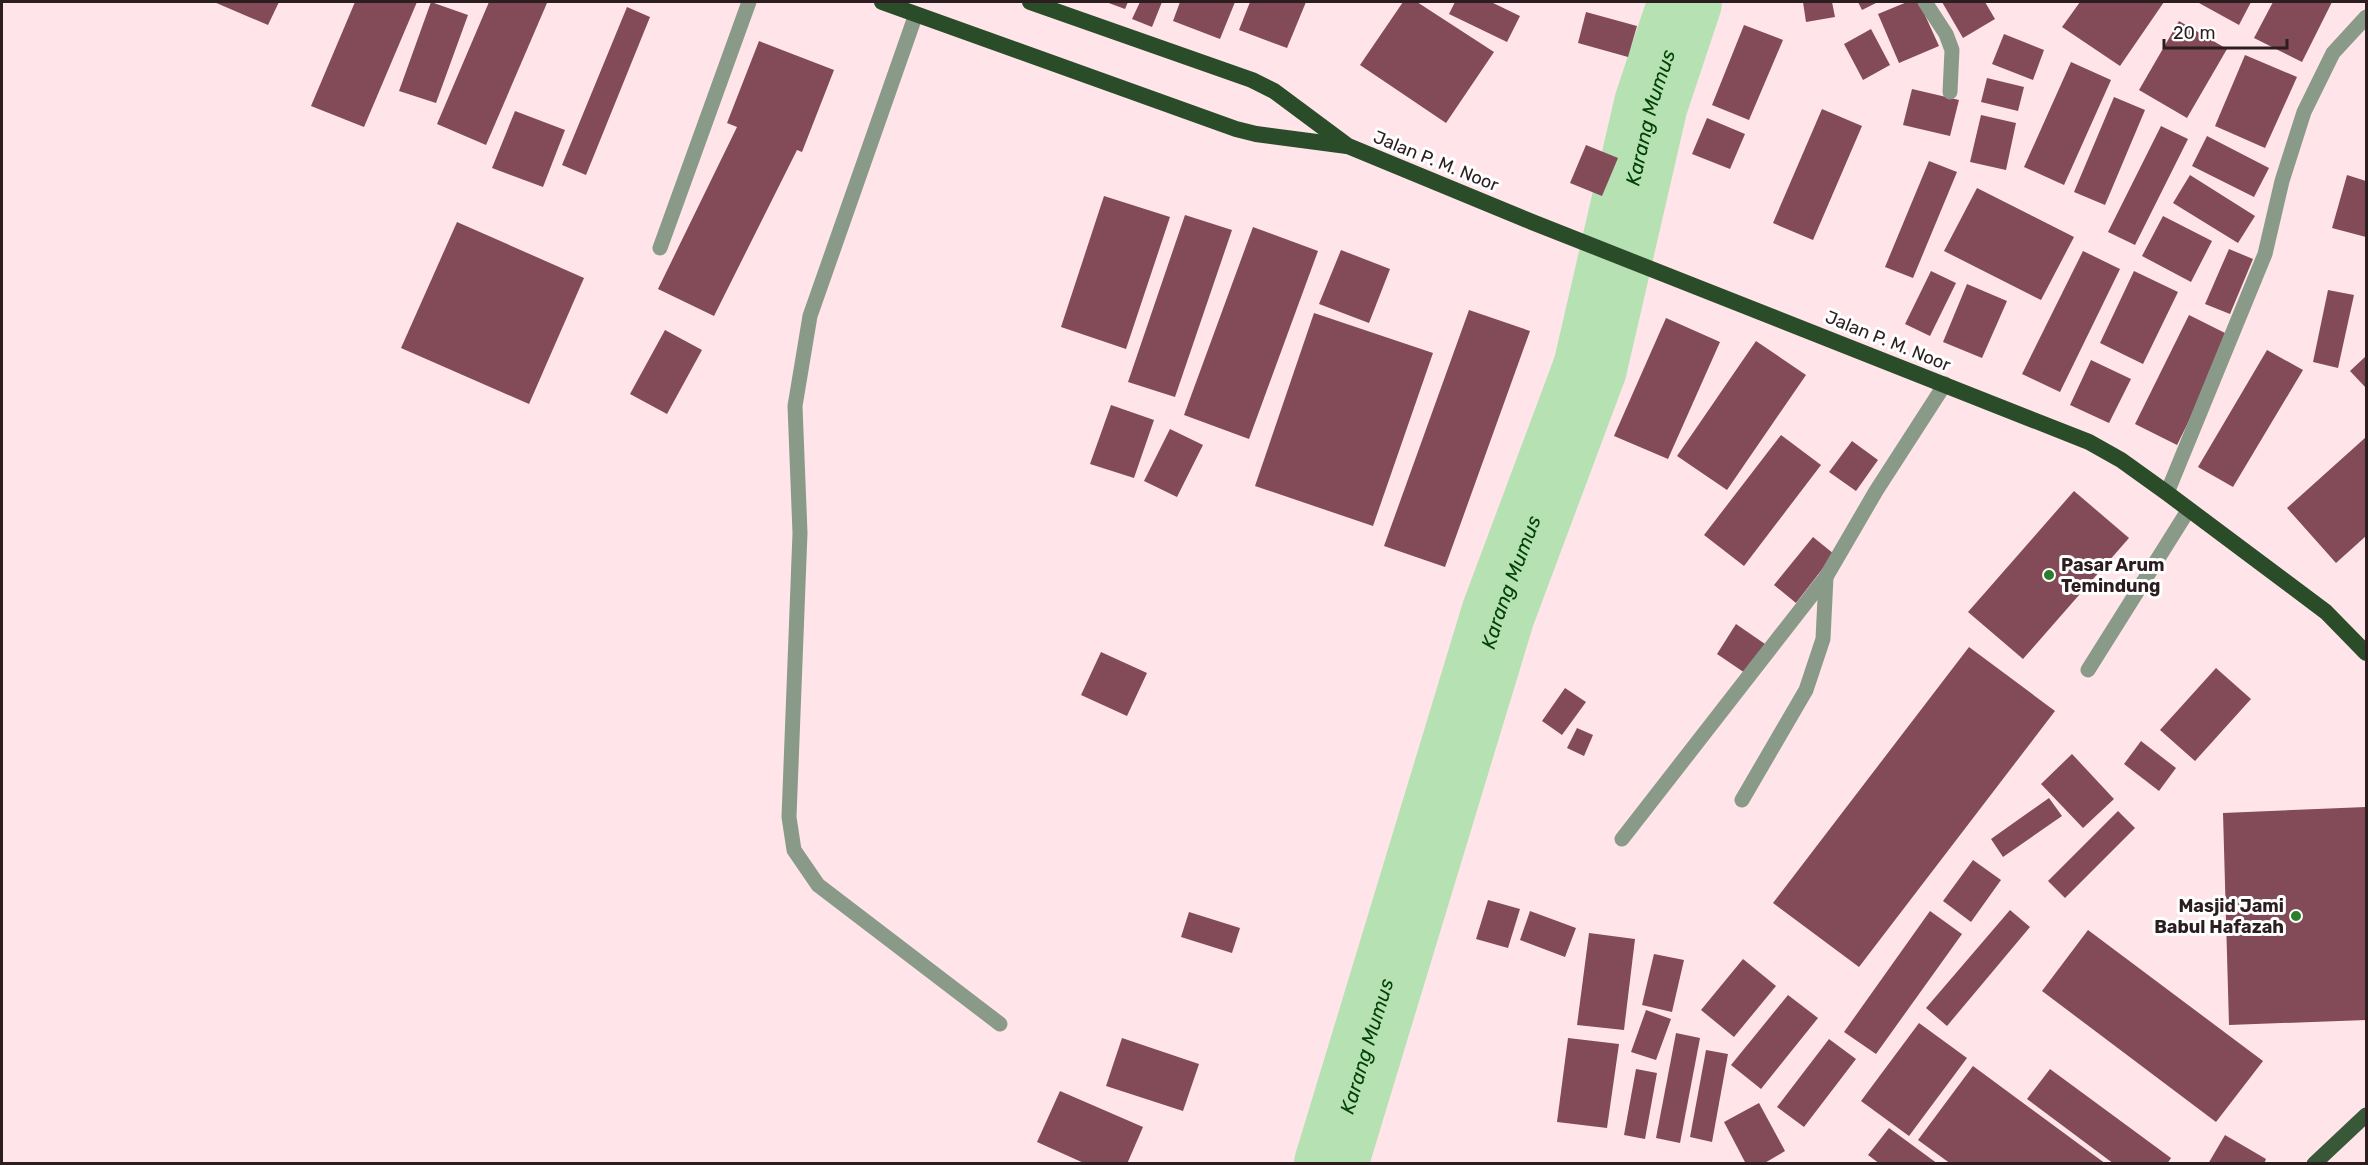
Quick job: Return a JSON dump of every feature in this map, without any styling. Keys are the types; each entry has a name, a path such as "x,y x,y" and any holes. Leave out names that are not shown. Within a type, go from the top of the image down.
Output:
{"highway":[{"name":"Jalan P. M. Noor","path":"882,2 1236,129 1256,134 1347,146"},
{"name":"Jalan P. M. Noor","path":"1030,2 1252,80 1274,91 1347,146 1532,222 2089,442 2121,460 2326,612 2367,653"}],"main road":[{"path":"2314,1164 2367,1115"}],"street":[{"path":"660,248 749,2"},
{"path":"1925,2 1946,34 1952,50 1950,92"},
{"path":"916,14 810,316 795,406 800,533 789,817 794,850 818,885 1000,1024"},
{"path":"2167,493 2265,254 2282,181 2304,112 2333,53 2367,17"},
{"path":"1622,839 1826,577 1876,491 1945,384"},
{"path":"2088,670 2189,509"},
{"path":"1742,800 1806,690 1823,639 1826,577"}],"building":[{"path":"214,2 279,2 268,25"},
{"path":"355,2 417,2 364,127 311,106"},
{"path":"431,2 468,15 436,103 399,91"},
{"path":"489,2 547,3 486,145 437,124"},
{"path":"1106,2 1128,2 1125,9"},
{"path":"1140,2 1162,2 1152,27 1132,19"},
{"path":"1180,2 1235,2 1220,39 1173,21"},
{"path":"1250,2 1306,2 1287,48 1239,30"},
{"path":"1403,2 1417,2 1494,52 1446,123 1360,65"},
{"path":"1455,2 1491,2 1520,16 1507,42 1449,14"},
{"path":"1803,2 1832,2 1835,17 1806,22"},
{"path":"1858,2 1878,2 1862,10"},
{"path":"1907,2 1919,2 1939,46 1899,63 1878,14"},
{"path":"1942,2 1985,2 1995,19 1963,38"},
{"path":"2080,2 2164,2 2120,66 2062,27"},
{"path":"2199,2 2251,2 2239,25"},
{"path":"2273,2 2332,2 2302,62 2254,38"},
{"path":"627,7 650,17 586,175 562,165"},
{"path":"1586,12 1637,26 1628,57 1578,43"},
{"path":"2179,21 2227,49 2187,118 2139,90"},
{"path":"1744,25 1783,40 1749,120 1712,105"},
{"path":"1871,29 1890,65 1863,80 1844,44"},
{"path":"2004,34 2044,50 2033,80 1992,64"},
{"path":"759,41 834,70 802,152 797,150 714,316 658,289 737,127 727,123"},
{"path":"2245,55 2297,77 2265,148 2215,126"},
{"path":"2071,62 2111,80 2064,185 2024,167"},
{"path":"1987,78 2024,87 2018,111 1981,102"},
{"path":"1912,89 1959,100 1950,136 1903,125"},
{"path":"2114,97 2145,110 2105,205 2074,192"},
{"path":"1822,109 1862,126 1813,240 1773,223"},
{"path":"515,111 565,130 543,187 492,168"},
{"path":"1981,115 2016,123 2006,170 1970,162"},
{"path":"1707,118 1745,134 1730,169 1692,154"},
{"path":"2161,126 2188,139 2135,245 2108,232"},
{"path":"2207,136 2269,168 2254,197 2192,166"},
{"path":"1586,145 1618,158 1602,196 1570,183"},
{"path":"1929,161 1957,172 1913,278 1885,267"},
{"path":"2190,175 2255,216 2238,243 2173,203"},
{"path":"2347,175 2366,181 2366,237 2332,228"},
{"path":"1977,188 2074,237 2041,300 1944,251"},
{"path":"1104,196 1170,217 1126,349 1061,327"},
{"path":"1185,215 1232,230 1175,397 1128,382"},
{"path":"2163,216 2212,241 2191,282 2142,256"},
{"path":"457,222 584,278 529,404 401,348"},
{"path":"1253,227 1318,251 1249,439 1184,415"},
{"path":"2229,249 2253,259 2230,314 2205,304"},
{"path":"1341,250 1390,269 1369,323 1319,304"},
{"path":"2083,251 2120,269 2060,392 2022,374"},
{"path":"1931,271 1956,283 1930,336 1905,324"},
{"path":"2134,271 2178,292 2143,364 2100,343"},
{"path":"1967,284 2007,301 1982,358 1943,342"},
{"path":"2328,290 2354,295 2338,368 2313,362"},
{"path":"1469,310 1530,331 1445,567 1384,546"},
{"path":"1314,313 1433,353 1373,526 1255,486"},
{"path":"2189,315 2231,336 2177,445 2135,424"},
{"path":"1666,318 1720,342 1668,459 1614,436"},
{"path":"665,330 702,350 667,414 630,394"},
{"path":"1756,341 1806,375 1727,490 1677,456"},
{"path":"2267,350 2303,370 2233,487 2198,467"},
{"path":"2366,356 2366,388 2350,371"},
{"path":"2091,360 2131,379 2109,423 2070,405"},
{"path":"1111,405 1154,420 1134,478 1090,464"},
{"path":"1170,429 1203,445 1177,497 1144,481"},
{"path":"1781,435 1821,465 1744,566 1704,535"},
{"path":"2366,437 2366,536 2336,563 2287,508"},
{"path":"1852,441 1878,460 1856,491 1829,472"},
{"name":"Pasar Arum Temindung","path":"2074,491 2129,538 2023,659 1968,612"},
{"path":"1813,537 1834,554 1796,603 1774,585"},
{"path":"1736,624 1765,644 1745,673 1717,654"},
{"path":"1969,647 2055,711 1859,967 1773,903"},
{"path":"1101,652 1147,673 1127,716 1081,695"},
{"path":"2216,668 2251,699 2195,761 2160,730"},
{"path":"1565,688 1586,702 1562,735 1542,721"},
{"path":"1577,728 1593,735 1584,756 1567,748"},
{"path":"2141,741 2176,768 2159,791 2124,764"},
{"path":"2072,754 2114,799 2083,828 2041,784"},
{"path":"2049,798 2062,816 2003,857 1991,839"},
{"name":"Masjid Jami Babul Hafazah","path":"2366,807 2366,1020 2229,1025 2223,813"},
{"path":"2118,811 2135,828 2065,898 2048,881"},
{"path":"1973,860 2001,880 1971,922 1943,901"},
{"path":"1488,900 1520,909 1508,948 1476,939"},
{"path":"2010,910 2030,927 1947,1026 1926,1008"},
{"path":"1530,911 1576,928 1565,957 1520,940"},
{"path":"1930,911 1962,934 1876,1054 1844,1032"},
{"path":"1189,912 1240,928 1232,953 1181,937"},
{"path":"2088,930 2263,1061 2216,1122 2042,991"},
{"path":"1589,933 1635,939 1624,1030 1577,1025"},
{"path":"1654,954 1684,960 1672,1012 1642,1005"},
{"path":"1743,959 1776,986 1734,1037 1701,1010"},
{"path":"1788,995 1818,1018 1761,1089 1731,1065"},
{"path":"1646,1010 1671,1019 1656,1060 1631,1052"},
{"path":"1919,1023 1967,1058 1909,1136 1861,1101"},
{"path":"1676,1033 1700,1038 1680,1143 1656,1138"},
{"path":"1122,1038 1199,1064 1183,1111 1106,1086"},
{"path":"1568,1038 1619,1044 1607,1128 1557,1122"},
{"path":"1829,1039 1856,1059 1804,1127 1777,1107"},
{"path":"1706,1050 1728,1054 1712,1142 1690,1137"},
{"path":"1973,1066 2106,1164 1951,1164 1918,1140"},
{"path":"1636,1069 1657,1073 1645,1139 1624,1135"},
{"path":"2050,1069 2171,1158 2167,1164 2114,1164 2027,1099"},
{"path":"1060,1091 1143,1127 1127,1164 1086,1164 1037,1142"},
{"path":"1759,1103 1785,1151 1763,1164 1746,1164 1724,1122"},
{"path":"1889,1128 1938,1164 1880,1164 1868,1155"},
{"path":"2225,1135 2266,1159 2264,1164 2208,1164"}],"waterway":[{"name":"Karang Mumus","path":"1331,1164 1498,614 1590,368 1651,104 1685,2"}],"place":[{"name":"Pasar Arum Temindung","path":"2049,575"},
{"name":"Masjid Jami Babul Hafazah","path":"2296,916"}]}
